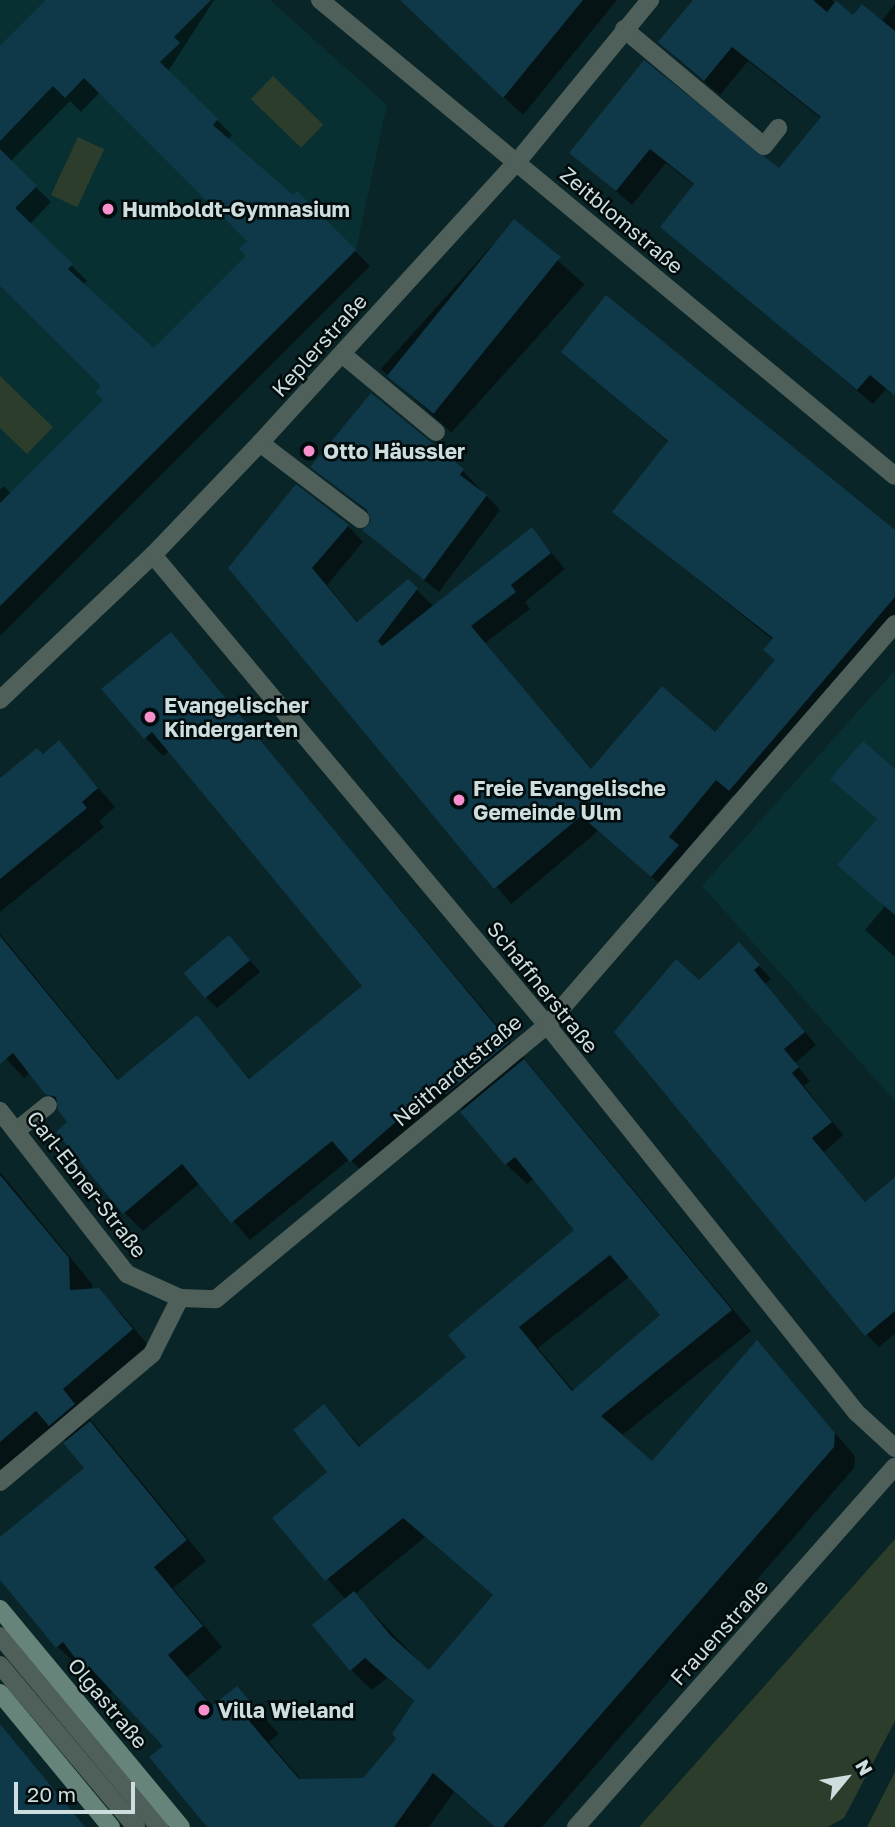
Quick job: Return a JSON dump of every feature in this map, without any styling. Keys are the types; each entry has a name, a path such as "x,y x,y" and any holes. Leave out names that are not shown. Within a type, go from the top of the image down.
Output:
{"main road":[{"name":"Olgastraße","path":"0,1609 181,1827"},
{"path":"0,1693 111,1827"}],"street":[{"name":"Zeitblomstraße","path":"320,0 895,476"},
{"name":"Keplerstraße","path":"0,700 153,555 260,443 517,162 650,0"},
{"path":"624,29 764,146 778,128"},
{"path":"342,354 436,432"},
{"path":"260,443 360,519"},
{"name":"Schaffnerstraße","path":"153,555 547,1025 857,1413 895,1448"},
{"name":"Neithardtstraße","path":"180,1298 216,1299 547,1025 681,875 895,624"},
{"path":"16,1130 48,1105"},
{"name":"Carl-Ebner-Straße","path":"0,1111 127,1274 180,1298"},
{"path":"0,1482 152,1354 180,1298"},
{"name":"Frauenstraße","path":"576,1827 895,1467"},
{"path":"0,1636 159,1827"},
{"path":"0,1665 136,1827"}],"shaded area":[{"path":"0,0 270,0 387,105 356,250 0,606"},
{"path":"895,670 895,1101 702,886"}],"green space":[{"path":"273,76 323,125 301,148 251,99"},
{"path":"78,137 104,149 77,207 51,195"},
{"path":"0,376 53,427 27,454 0,428"},
{"path":"895,1539 895,1721 844,1818 828,1827 639,1827"},
{"path":"895,1772 895,1827 867,1827"}],"building":[{"path":"46,0 211,0 174,37 180,43 160,62 218,119 213,125 293,195 297,191 356,250 0,606 0,503 103,400 95,392 101,386 0,286 0,149 37,186 15,208 73,264 68,269 154,348 246,256 239,249 247,241 84,78 65,98 53,86 0,141 0,46"},
{"path":"400,0 583,0 503,98"},
{"path":"693,0 813,0 827,12 836,1 853,15 862,4 895,31 895,396 870,375 857,390 660,227 694,184 650,149 616,191 569,153 644,60 779,168 821,117 732,47 704,81 658,42"},
{"path":"514,219 561,257 434,414 387,376"},
{"path":"606,295 895,530 895,597 729,791 716,780 669,837 679,845 651,877 581,816 494,889 228,568 296,484 349,525 312,568 357,622 408,579 418,588 378,641 382,646 532,527 551,553 511,585 516,592 471,626 591,769 662,686 715,732 775,660 763,650 773,638 612,512 668,441 561,352"},
{"path":"371,393 464,469 460,475 487,495 424,580 362,530 371,521 367,510 310,467"},
{"path":"171,632 509,1042 446,1094 438,1085 350,1162 332,1141 231,1223 182,1164 123,1214 56,1132 67,1122 58,1110 56,1097 45,1094 13,1053 0,1064 0,936 118,1080 197,1015 249,1079 362,986 152,732 144,739 101,689"},
{"path":"59,740 98,788 82,802 87,808 0,879 0,778 37,748 43,754"},
{"path":"863,741 895,769 895,915 837,865 877,819 830,779"},
{"path":"229,935 250,960 205,998 184,973"},
{"path":"739,942 760,965 754,970 805,1032 784,1049 799,1067 792,1073 832,1122 812,1138 865,1202 895,1177 895,1311 865,1336 614,1032 676,959 699,980"},
{"path":"524,1059 732,1310 601,1416 652,1461 757,1340 835,1433 834,1447 503,1827 495,1827 433,1773 394,1827 207,1827 149,1757 163,1746 93,1671 88,1675 63,1642 56,1648 0,1580 0,1537 84,1468 63,1443 90,1421 187,1540 154,1567 203,1626 168,1655 212,1706 237,1686 260,1713 249,1721 299,1779 363,1778 396,1739 392,1734 414,1701 365,1658 350,1671 312,1625 354,1591 391,1636 429,1670 493,1595 403,1518 325,1581 272,1518 327,1472 293,1430 324,1404 359,1447 466,1357 448,1335 574,1230 515,1157 505,1165 460,1112","holes":["610,1255 660,1315 572,1391 519,1327"]},
{"path":"0,1175 69,1258 70,1290 99,1288 133,1329 63,1389 75,1404 49,1426 36,1411 0,1442"},
{"path":"0,1724 32,1763 85,1827 0,1827"}],"place":[{"name":"Humboldt-Gymnasium","path":"108,209"},
{"name":"Otto Häussler","path":"309,451"},
{"name":"Evangelischer Kindergarten","path":"150,717"},
{"name":"Freie Evangelische Gemeinde Ulm","path":"459,800"},
{"name":"Villa Wieland","path":"204,1710"}]}
